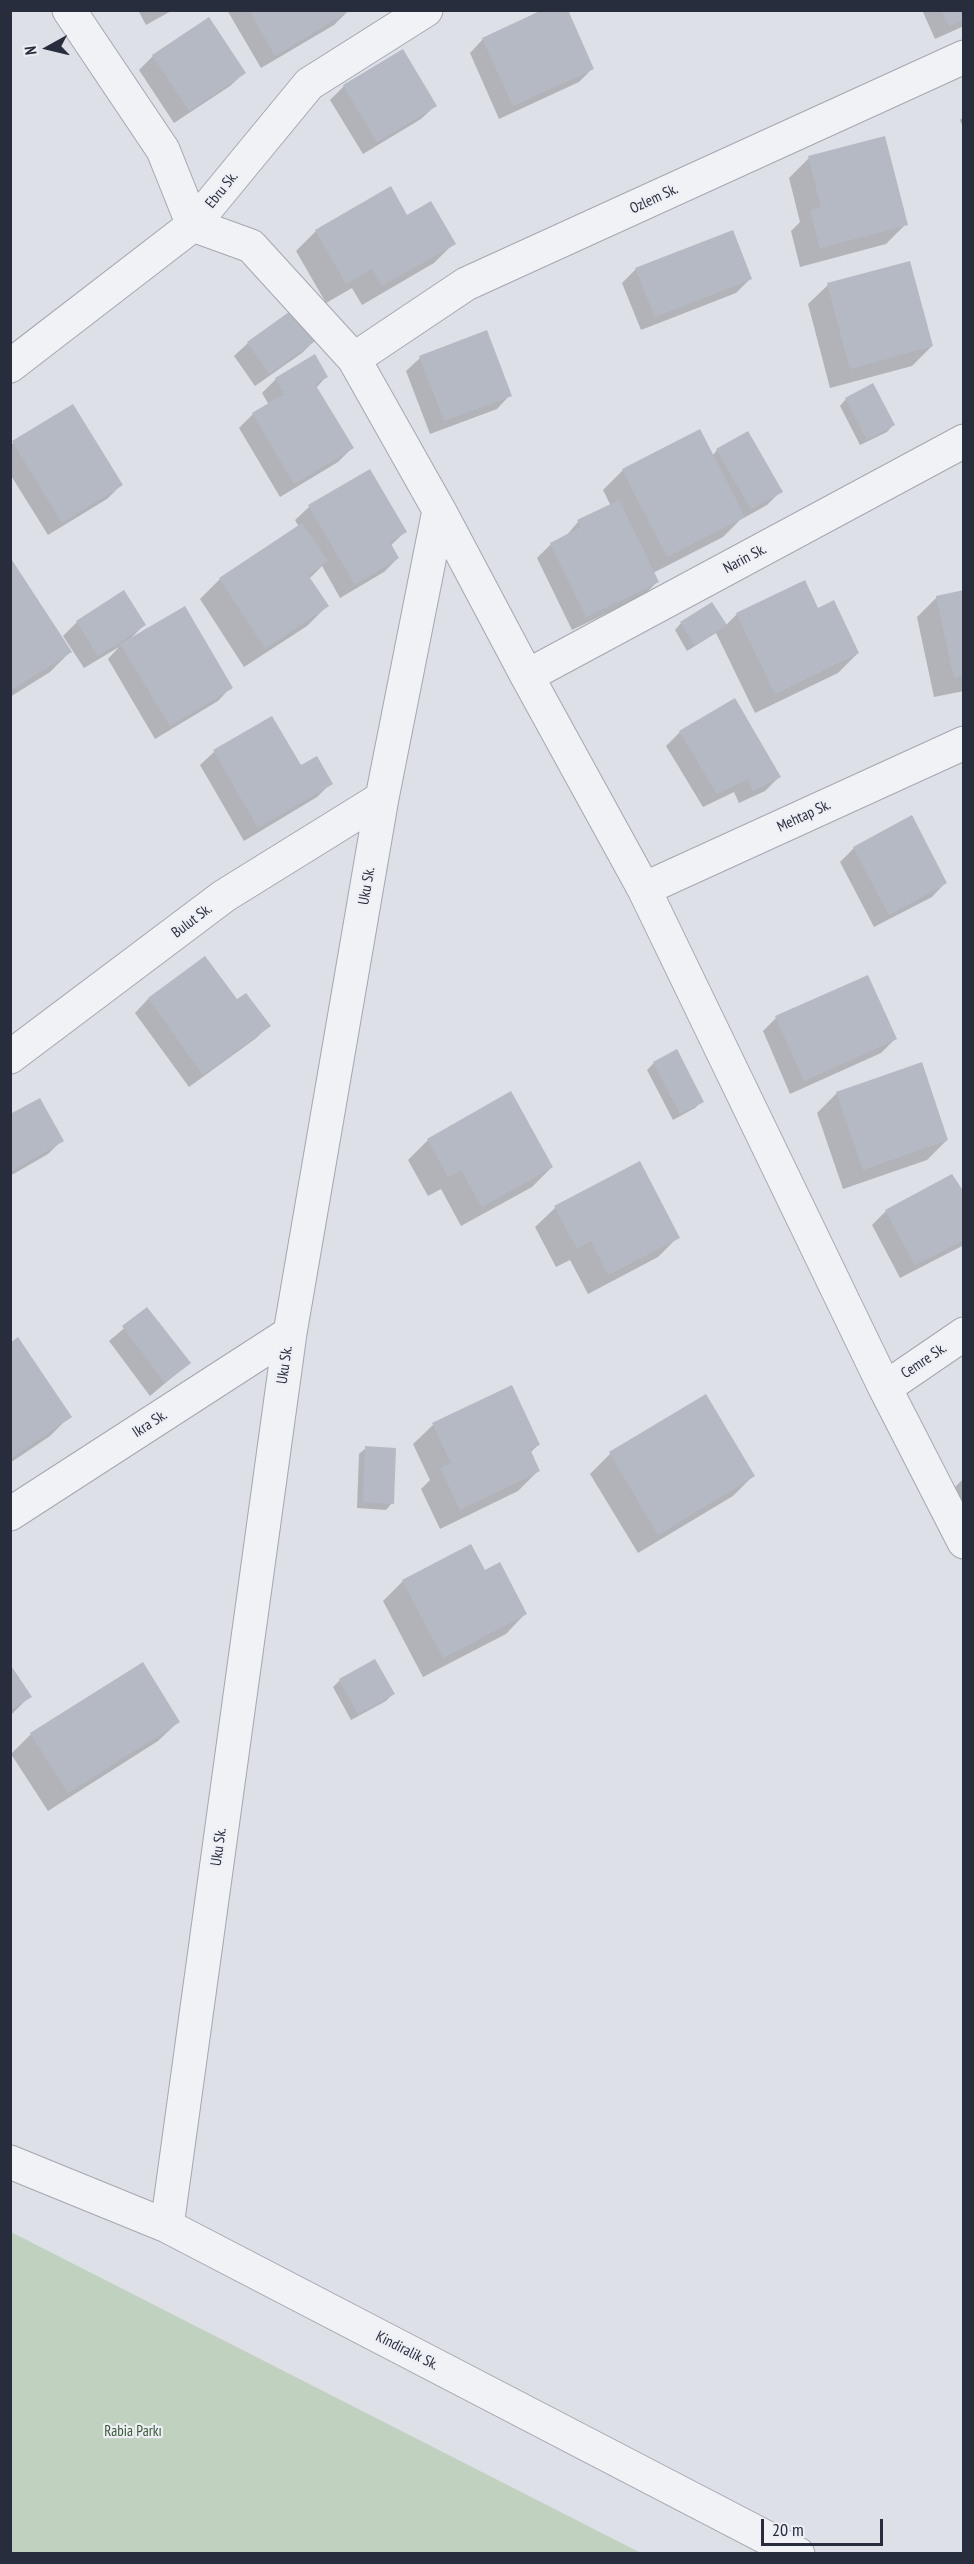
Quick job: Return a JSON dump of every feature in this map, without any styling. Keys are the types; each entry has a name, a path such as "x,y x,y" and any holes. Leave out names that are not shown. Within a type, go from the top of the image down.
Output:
{"street":[{"path":"69,10 163,150 193,225 252,246 354,359 439,510 644,889 885,1388 963,1542"},
{"name":"Ebru Sk.","path":"10,366 193,225 309,84 426,10"},
{"name":"Ozlem Sk.","path":"354,359 466,284 963,57"},
{"name":"Narin Sk.","path":"527,676 963,441"},
{"name":"Uku Sk.","path":"167,2226 290,1333 382,798 439,510"},
{"name":"Mehtap Sk.","path":"644,889 963,743"},
{"name":"Bulut Sk.","path":"10,1057 224,896 382,798"},
{"name":"Ikra Sk.","path":"10,1514 290,1333"},
{"name":"Cemre Sk.","path":"885,1388 963,1334"},
{"name":"Kindiralik Sk.","path":"10,2162 167,2226 798,2553"}],"green space":[{"name":"Rabia Parkı","path":"11,2232 641,2553 11,2553"}],"building":[{"path":"249,10 351,10 275,56"},
{"path":"542,10 568,10 594,69 513,106 482,38"},
{"path":"941,10 964,10 964,20 949,26"},
{"path":"209,17 246,73 189,111 152,55"},
{"path":"403,49 437,106 377,142 343,85"},
{"path":"885,136 908,225 820,248 810,210 821,207 808,156"},
{"path":"391,186 407,215 431,201 456,244 382,286 372,269 346,284 315,230"},
{"path":"733,230 752,279 655,317 635,268"},
{"path":"910,261 933,346 850,369 827,283"},
{"path":"296,307 318,339 269,374 247,342"},
{"path":"487,330 512,396 444,421 419,356"},
{"path":"315,354 328,377 315,384 354,448 294,484 252,413 284,394 275,378"},
{"path":"873,383 895,425 867,440 845,398"},
{"path":"73,404 123,485 62,523 12,441"},
{"path":"700,429 745,517 667,557 622,469"},
{"path":"748,431 783,492 751,509 716,449"},
{"path":"370,469 407,532 390,542 399,558 355,585 308,505"},
{"path":"619,500 659,582 586,617 550,543 581,527 577,520"},
{"path":"302,523 328,561 308,575 329,606 265,649 219,578"},
{"path":"10,557 72,652 10,691"},
{"path":"805,580 818,608 834,600 859,653 775,694 736,613"},
{"path":"124,590 146,625 98,656 76,621"},
{"path":"964,590 964,676 954,678 936,596"},
{"path":"712,602 727,625 695,645 680,622"},
{"path":"185,606 233,688 170,726 120,644"},
{"path":"735,698 781,777 753,791 748,779 717,794 679,731"},
{"path":"272,716 301,765 317,756 333,784 258,828 213,750"},
{"path":"912,815 947,883 889,915 853,847"},
{"path":"205,956 237,999 246,993 271,1026 203,1075 148,998"},
{"path":"868,975 897,1039 804,1081 775,1016"},
{"path":"677,1049 704,1102 680,1114 653,1062"},
{"path":"922,1062 948,1140 863,1170 836,1092"},
{"path":"511,1091 553,1167 482,1207 461,1170 448,1177 427,1139"},
{"path":"40,1098 64,1141 12,1171 10,1114"},
{"path":"640,1161 680,1238 608,1275 591,1241 577,1249 554,1206"},
{"path":"952,1174 964,1192 964,1240 915,1265 885,1210"},
{"path":"147,1307 191,1363 165,1383 122,1326"},
{"path":"18,1337 72,1417 10,1459 10,1343"},
{"path":"512,1385 540,1445 530,1449 540,1471 460,1510 440,1468 451,1463 432,1423"},
{"path":"706,1394 755,1476 658,1535 609,1452"},
{"path":"365,1446 396,1448 394,1504 363,1502"},
{"path":"471,1544 485,1570 500,1562 527,1614 443,1658 402,1580"},
{"path":"375,1659 395,1694 358,1714 339,1679"},
{"path":"143,1662 180,1722 68,1793 30,1733"},
{"path":"10,1664 32,1697 10,1710"}]}
